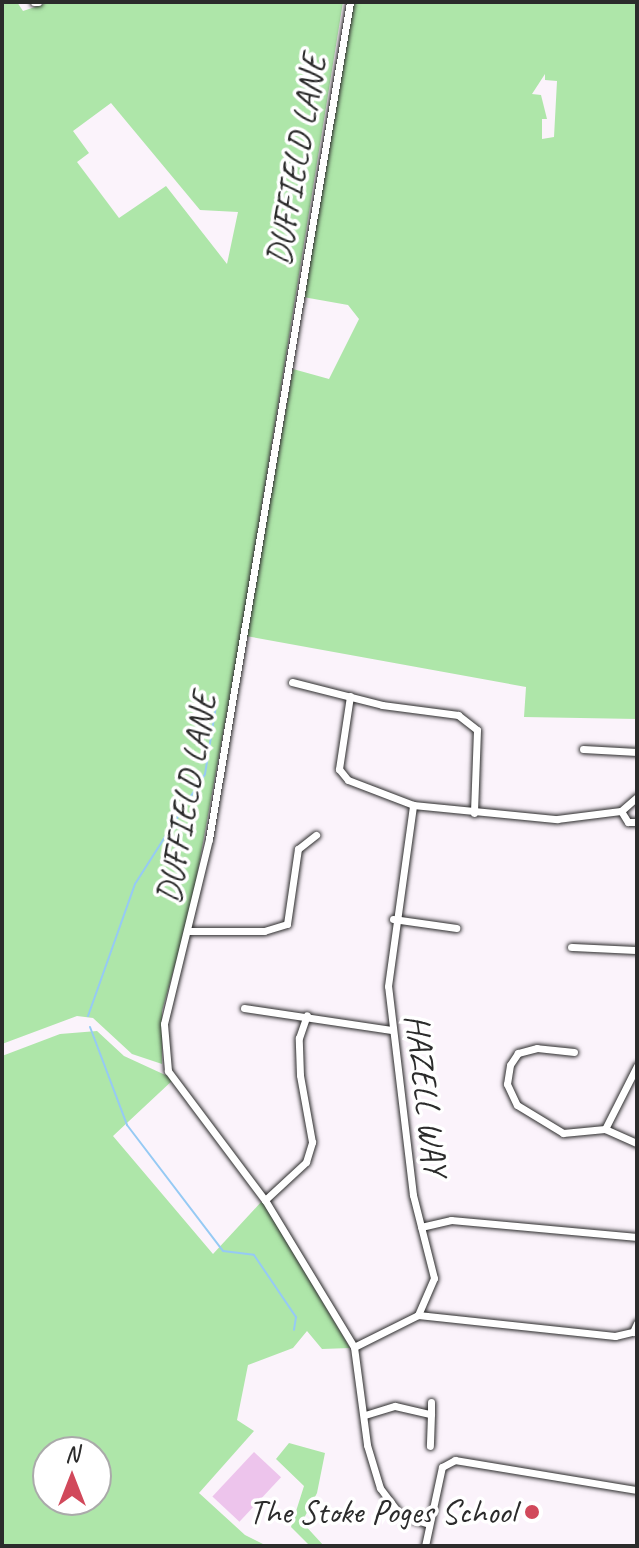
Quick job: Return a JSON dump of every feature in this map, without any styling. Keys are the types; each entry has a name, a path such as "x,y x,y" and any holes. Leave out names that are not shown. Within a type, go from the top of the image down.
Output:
{"street":[{"name":"DUFFIELD LANE","path":"350,2 209,839 164,1024 168,1071 265,1200 354,1347 380,1488 400,1515 426,1523"},
{"path":"292,682 350,696 458,715 477,730 474,813"},
{"path":"350,696 339,769 348,780 413,805 557,819 621,811 637,797"},
{"path":"583,749 637,752"},
{"name":"HAZELL WAY","path":"413,805 393,919 391,1030 421,1227 434,1278 418,1315"},
{"path":"621,811 628,822 637,822"},
{"path":"188,931 264,931 287,924 298,849 316,835"},
{"path":"393,919 456,928"},
{"path":"571,947 637,950"},
{"path":"244,1008 307,1015 391,1030"},
{"path":"265,1200 306,1162 312,1142 300,1075 299,1038 307,1015"},
{"path":"574,1052 518,1053 507,1084 517,1105 538,1123 587,1135 605,1129 637,1143"},
{"path":"605,1129 637,1066"},
{"path":"421,1227 451,1220 637,1237"},
{"path":"354,1347 418,1315 615,1336 633,1332 637,1323"},
{"path":"430,1446 431,1402"},
{"path":"365,1415 395,1406 431,1414"},
{"path":"425,1546 426,1523 442,1467 455,1460 637,1490"}],"green space":[{"path":"2,2 17,2 23,11 50,2 343,2 239,646 191,908 162,1011 162,1064 132,1054 93,1018 77,1016 2,1044","holes":["111,103 200,210 238,212 227,264 166,186 119,218 77,162 89,153 73,131"]},
{"path":"354,2 637,2 637,719 524,717 526,687 246,636 293,369 329,379 359,319 348,305 303,297","holes":["545,74 545,80 557,81 554,137 542,139 542,119 547,119 541,95 532,94"]},
{"path":"97,1031 124,1056 174,1079 113,1136 213,1254 262,1201 350,1348 322,1349 307,1331 293,1348 248,1365 237,1420 254,1431 199,1493 245,1535 267,1546 2,1546 2,1056 60,1034"},
{"path":"289,1443 325,1453 317,1493 302,1522 324,1546 310,1546 291,1527 304,1486 276,1459"}],"building":[{"path":"254,1452 281,1477 239,1522 212,1497"}],"waterway":[{"path":"88,1016 135,884 205,774 217,700"},
{"path":"90,1027 127,1125 223,1251 254,1255 296,1317 294,1330"}],"place":[{"name":"The Stoke Poges School","path":"532,1512"}]}
